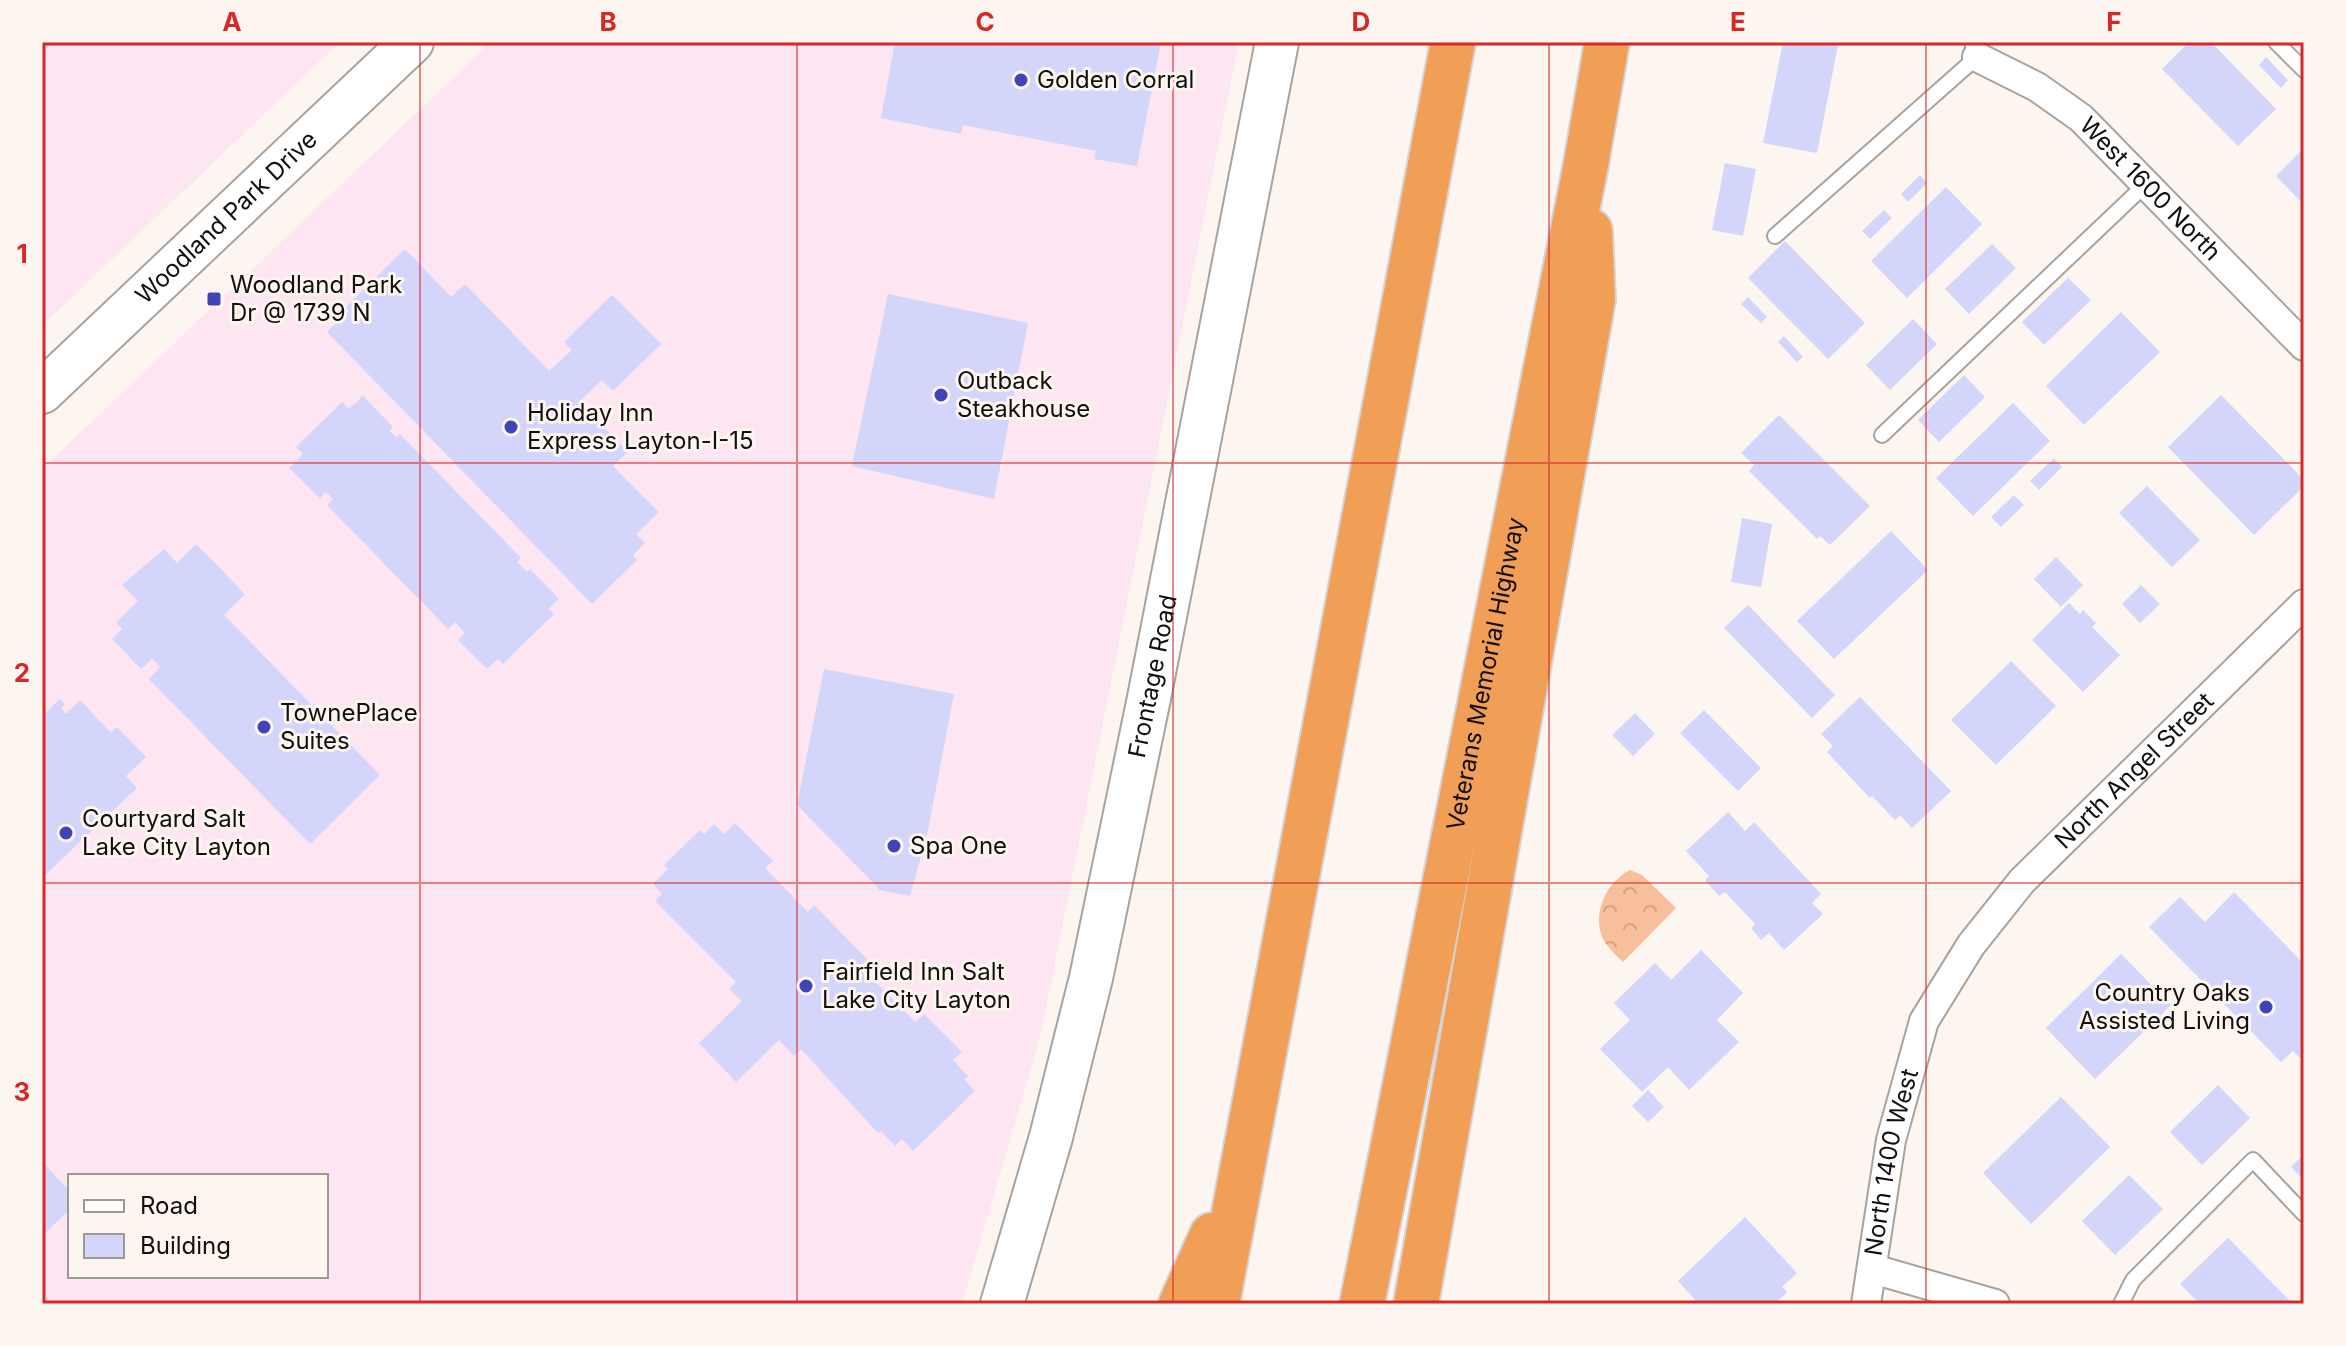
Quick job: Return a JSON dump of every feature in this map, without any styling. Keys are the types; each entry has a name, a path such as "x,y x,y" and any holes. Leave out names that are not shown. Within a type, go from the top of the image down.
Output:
{"highway":[{"path":"1217,1304 1453,42"},
{"name":"Veterans Memorial Highway","path":"1362,1304 1586,164 1607,42"},
{"path":"1416,1304 1593,299 1586,164"},
{"path":"1181,1304 1243,1167"}],"street":[{"name":"Woodland Park Drive","path":"42,392 412,42"},
{"name":"Frontage Road","path":"1002,1304 1055,1122 1094,963 1277,42"},
{"name":"West 1600 North","path":"1974,50 2037,87 2081,118 2304,346"},
{"name":"North Angel Street","path":"1924,1021 1971,945 2022,881 2304,604"},
{"name":"North 1400 West","path":"1866,1304 1891,1140 1924,1021"},
{"path":"1873,1269 1995,1304"}],"lane":[{"path":"2276,42 2304,70"},
{"path":"1775,236 1974,50"},
{"path":"1882,435 2146,184"},
{"path":"2121,1304 2133,1280 2253,1160 2304,1214"}],"shaded area":[{"path":"42,42 340,42 42,326"},
{"path":"491,42 1239,42 1040,1038 962,1304 42,1304 42,469"}],"green space":[{"path":"1630,870 1642,875 1676,908 1623,962 1602,937 1599,917 1608,890"}],"building":[{"name":"Golden Corral","path":"895,42 1161,42 1137,166 1094,159 1096,151 963,125 961,134 881,118"},
{"path":"1783,42 1838,45 1817,153 1763,143"},
{"path":"2189,42 2211,42 2276,109 2238,146 2162,69"},
{"path":"2266,57 2288,80 2281,88 2259,65"},
{"path":"2304,148 2304,205 2276,176"},
{"path":"1725,163 1756,169 1743,236 1712,230"},
{"path":"1920,175 1927,183 1908,202 1901,194"},
{"path":"1946,187 1982,224 1907,298 1871,261"},
{"path":"1884,210 1892,218 1870,239 1862,231"},
{"path":"1785,241 1865,323 1828,359 1748,278"},
{"path":"1992,244 2016,268 1969,314 1945,289"},
{"name":"Holiday Inn Express Layton-I-15","path":"405,249 451,297 465,284 549,371 572,350 564,342 612,295 661,344 613,391 602,380 579,402 628,452 613,466 659,512 636,534 645,543 633,555 637,560 592,604 327,332 349,311 345,308"},
{"path":"2068,278 2091,300 2044,345 2022,322"},
{"name":"Outback Steakhouse","path":"888,294 1028,323 994,499 852,466"},
{"path":"1748,297 1767,317 1761,323 1741,304"},
{"path":"2121,312 2160,352 2084,425 2046,386"},
{"path":"1913,319 1937,344 1890,390 1866,365"},
{"path":"1784,336 1803,357 1797,362 1778,342"},
{"path":"1964,375 1985,397 1939,442 1918,420"},
{"path":"2221,395 2304,480 2304,486 2254,535 2168,447"},
{"path":"363,396 393,427 389,431 397,437 400,434 521,558 517,562 527,572 530,569 559,599 548,609 554,614 503,664 498,659 487,669 458,640 465,633 455,622 448,629 327,505 333,499 326,492 320,498 289,468 303,454 296,447 342,402 349,409"},
{"path":"2013,403 2050,441 1973,516 1936,478"},
{"path":"1779,415 1870,506 1830,545 1820,536 1817,539 1749,471 1754,465 1741,453"},
{"path":"2054,458 2062,467 2039,490 2030,481"},
{"path":"2147,486 2200,540 2172,567 2119,513"},
{"path":"2014,495 2024,505 2001,527 1991,517"},
{"path":"1742,518 1772,524 1761,587 1731,582"},
{"path":"1891,531 1928,570 1834,659 1797,621"},
{"name":"TownePlace Suites","path":"196,544 245,594 224,615 380,775 310,844 149,679 160,667 152,659 141,669 112,639 122,629 116,623 138,601 122,585 164,549 177,563"},
{"path":"2056,557 2083,585 2061,607 2034,579"},
{"path":"2141,585 2160,604 2140,623 2122,604"},
{"path":"2069,603 2080,614 2083,610 2096,623 2092,627 2120,655 2083,692 2032,640"},
{"path":"1748,605 1835,695 1812,718 1724,628"},
{"path":"2011,661 2056,706 1996,765 1951,720"},
{"path":"824,669 954,694 928,830 910,896 880,890 797,805"},
{"path":"1860,697 1951,791 1912,828 1900,815 1895,820 1872,796 1870,798 1827,752 1833,746 1821,734"},
{"name":"Courtyard Salt Lake City Layton","path":"60,699 65,705 61,708 66,714 80,700 111,733 117,727 146,757 126,776 137,788 42,878 42,716"},
{"path":"1704,710 1761,768 1738,791 1680,733"},
{"path":"1635,713 1655,734 1633,756 1612,735"},
{"path":"1728,812 1745,831 1754,822 1821,894 1812,903 1823,914 1784,950 1769,933 1761,940 1751,928 1755,924 1725,892 1719,896 1705,880 1709,876 1686,851"},
{"name":"Fairfield Inn Salt Lake City Layton","path":"735,823 773,861 765,868 808,912 814,905 880,972 873,979 915,1022 924,1014 962,1052 953,1060 968,1076 964,1079 975,1091 913,1151 902,1139 895,1146 881,1131 878,1133 801,1049 794,1056 779,1040 736,1082 699,1043 742,1001 729,989 736,982 655,901 662,894 653,884 668,869 664,865 700,830 704,834 714,824 724,834"},
{"name":"Country Oaks Assisted Living","path":"2234,892 2304,964 2304,1054 2300,1058 2293,1051 2281,1062 2149,927 2180,897 2205,922"},
{"path":"1701,950 1743,993 1717,1020 1739,1042 1689,1090 1668,1067 1642,1092 1600,1049 1630,1020 1614,1003 1655,963 1671,980"},
{"path":"2121,954 2171,1005 2095,1079 2046,1028"},
{"path":"2218,1085 2250,1118 2202,1165 2170,1132"},
{"path":"1648,1090 1664,1107 1648,1122 1632,1106"},
{"path":"2061,1097 2110,1147 2031,1224 1983,1173"},
{"path":"2304,1154 2304,1180 2291,1167"},
{"path":"42,1162 68,1189 68,1211 42,1236"},
{"path":"2129,1175 2163,1209 2115,1255 2082,1221"},
{"path":"1745,1217 1797,1273 1782,1287 1787,1292 1775,1304 1699,1304 1678,1281"},
{"path":"2228,1238 2293,1304 2200,1304 2180,1284"}],"place":[{"name":"Golden Corral","path":"1021,80"},
{"name":"Woodland Park Dr @ 1739 N","path":"214,299"},
{"name":"Outback Steakhouse","path":"941,395"},
{"name":"Holiday Inn Express Layton-I-15","path":"511,427"},
{"name":"TownePlace Suites","path":"264,727"},
{"name":"Courtyard Salt Lake City Layton","path":"66,833"},
{"name":"Spa One","path":"894,846"},
{"name":"Fairfield Inn Salt Lake City Layton","path":"806,986"},
{"name":"Country Oaks Assisted Living","path":"2266,1007"}]}
